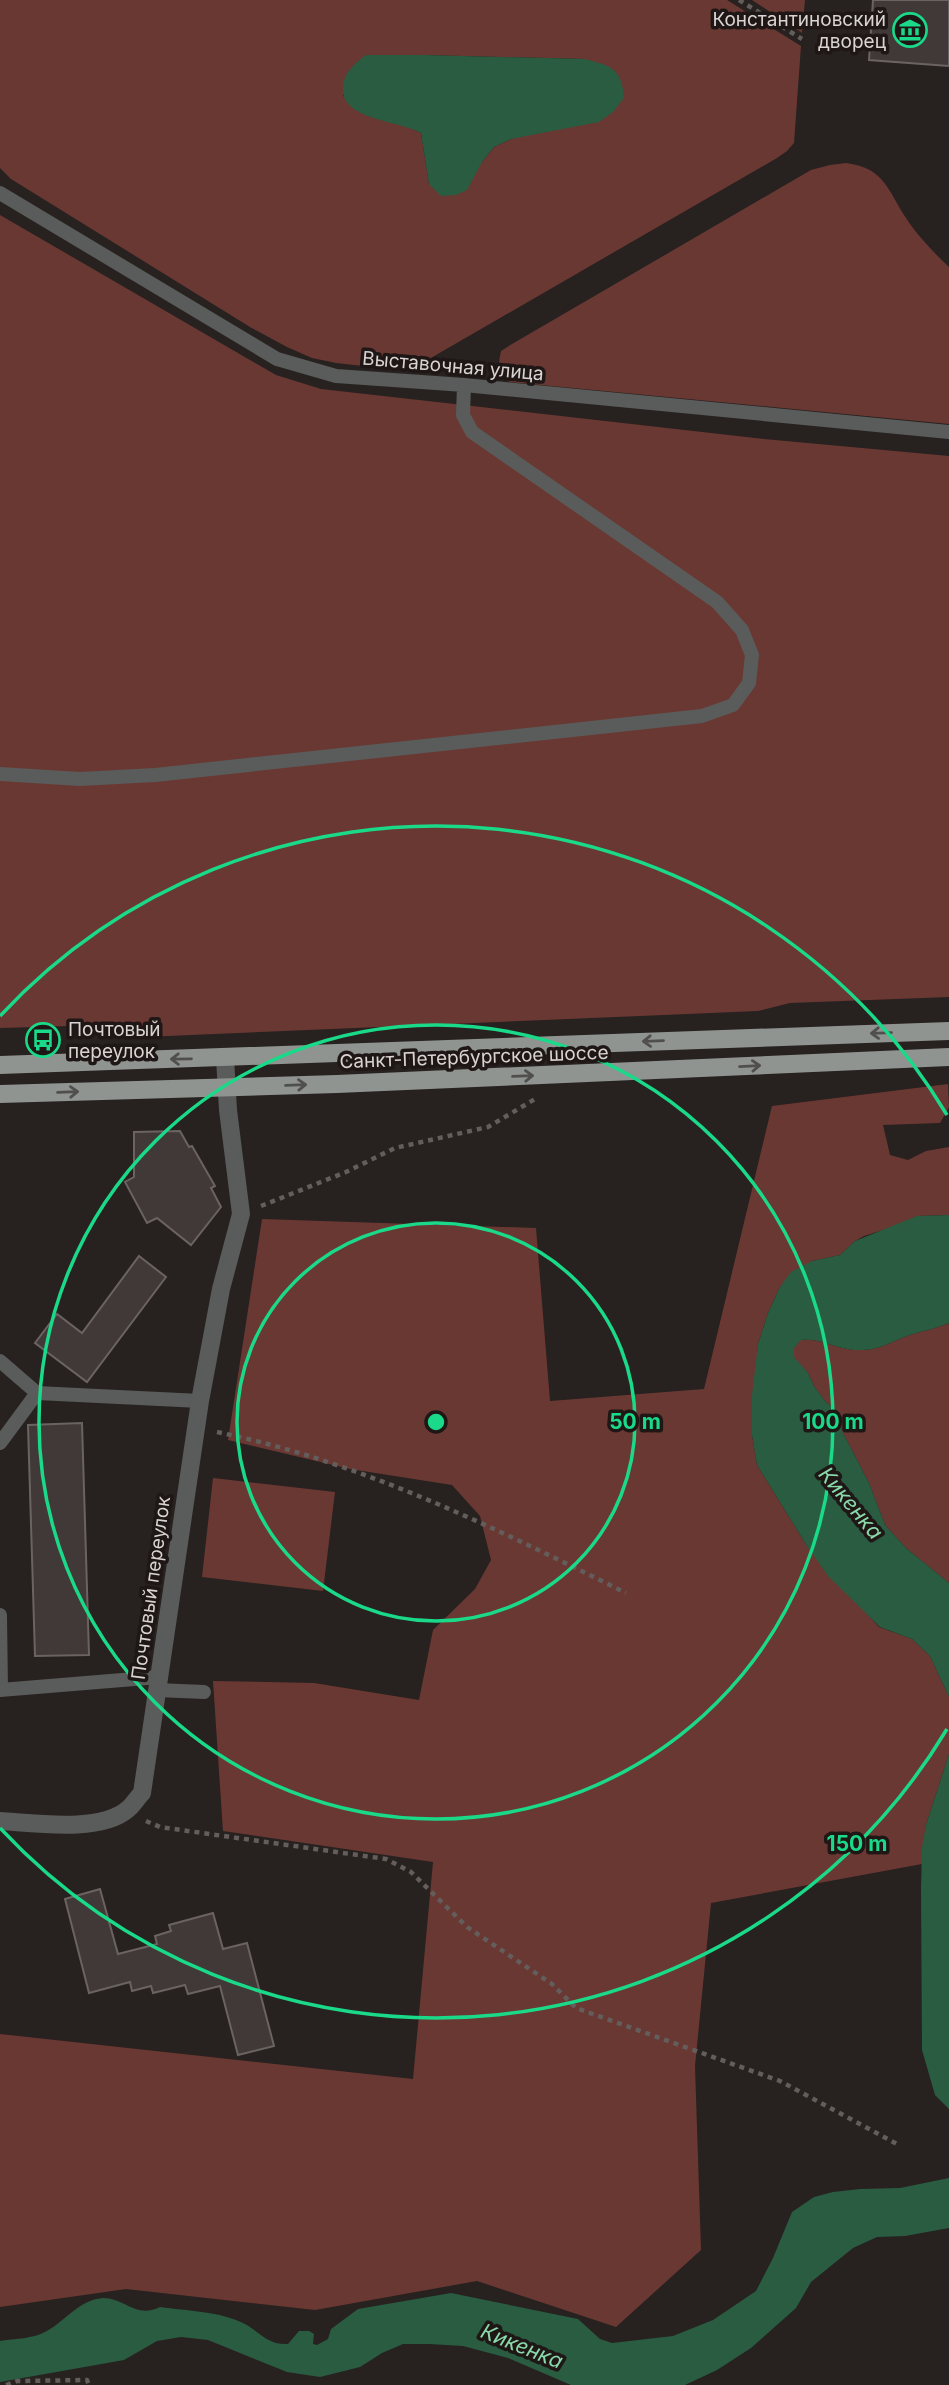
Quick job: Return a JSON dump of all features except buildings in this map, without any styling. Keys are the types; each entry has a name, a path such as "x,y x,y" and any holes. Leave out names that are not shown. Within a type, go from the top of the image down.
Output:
{"main road":[{"name":"Санкт-Петербургское шоссе","path":"0,1065 949,1031"},
{"name":"Санкт-Петербургское шоссе","path":"0,1094 949,1058"}],"street":[{"name":"Почтовый переулок","path":"127,1811 142,1793 200,1401 222,1289 241,1214 225,1058"},
{"path":"0,1821 68,1824 104,1822 127,1811"}],"lane":[{"name":"Выставочная улица","path":"0,193 277,359 336,376 464,385 949,432"},
{"path":"0,775 80,779 155,775 702,716 733,705 749,683 751,655 742,630 717,602 472,432 463,415 464,385"},
{"path":"0,1362 37,1393 200,1401"},
{"path":"0,1443 37,1393"},
{"path":"0,1615 1,1690 158,1684 204,1692"}],"path":[{"path":"739,0 802,39"},
{"path":"241,1214 346,1172 395,1148 488,1127 540,1095"},
{"path":"196,1428 245,1438 365,1474 529,1545 626,1592"},
{"path":"127,1811 160,1828 386,1859 411,1872 467,1927 552,1984 576,2008 780,2081 897,2144"},
{"path":"6,2385 17,2381 87,2380 89,2385"}],"shaded area":[{"path":"0,0 727,0 801,46 794,143 787,151 417,366 391,369 336,363 312,358 287,347 250,327 11,179 0,168","holes":["366,55 585,59 511,139 494,147 482,162 429,184 421,133 343,96"]},
{"path":"752,0 805,0 802,33"},
{"path":"846,163 870,170 878,176 917,233 949,267 949,424 510,382 501,373 501,351 512,344 811,170"},
{"path":"0,215 276,375 321,389 764,439 949,456 949,997 790,1003 758,1011 120,1038 70,1026 0,1028"},
{"path":"948,1084 949,1107 940,1123 883,1125 890,1155 908,1160 926,1151 949,1147 949,1215 917,1216 905,1223 864,1236 840,1255 812,1261 780,1287 758,1344 752,1435 757,1465 807,1546 879,1627 912,1639 930,1656 949,1697 949,1754 926,1825 922,1864 711,1903 695,2066 701,2250 616,2327 477,2281 315,2310 126,2289 0,2307 0,2034 413,2079 433,1862 223,1831 213,1681 314,1683 419,1700 433,1630 475,1589 491,1560 480,1516 452,1485 350,1469 228,1440 262,1219 536,1228 550,1401 704,1389 772,1106"},
{"path":"949,1323 949,1583 906,1548 885,1525 869,1483 842,1431 837,1411 825,1401 808,1373 794,1358 794,1348 800,1340 807,1340 854,1350 870,1349"},
{"path":"213,1478 335,1492 323,1591 202,1577"}],"water":[{"path":"366,55 585,59 602,64 618,74 624,98 613,112 599,122 511,139 494,147 482,162 467,190 456,195 441,196 429,184 421,133 362,114 346,100 343,84 347,74"},
{"name":"Кикенка","path":"949,1215 949,1323 870,1349 854,1350 814,1340 801,1340 794,1348 794,1357 808,1373 825,1401 837,1411 842,1431 869,1483 885,1525 906,1548 949,1583 949,1697 930,1656 912,1639 880,1627 828,1576 807,1546 757,1465 752,1435 752,1395 758,1344 768,1313 780,1287 791,1272 812,1261 840,1255 855,1241 917,1216"},
{"path":"949,1754 949,2109 935,2095 922,2050 921,1889 922,1848 926,1825"},
{"name":"Кикенка","path":"949,2178 949,2228 905,2236 877,2237 853,2248 811,2282 796,2308 751,2348 717,2370 685,2385 571,2385 508,2358 463,2346 429,2344 403,2344 360,2367 320,2377 287,2372 208,2340 181,2337 157,2341 124,2360 0,2382 0,2341 38,2335 77,2308 103,2298 144,2311 160,2307 225,2316 245,2324 270,2341 281,2344 288,2344 299,2331 309,2331 314,2334 313,2344 317,2345 328,2339 331,2329 358,2309 451,2293 578,2319 600,2339 612,2343 673,2336 713,2320 756,2291 792,2212 814,2197 860,2189 900,2188"}],"place":[{"name":"Константиновский дворец","path":"910,30"},
{"name":"Почтовый переулок","path":"43,1040"}]}
